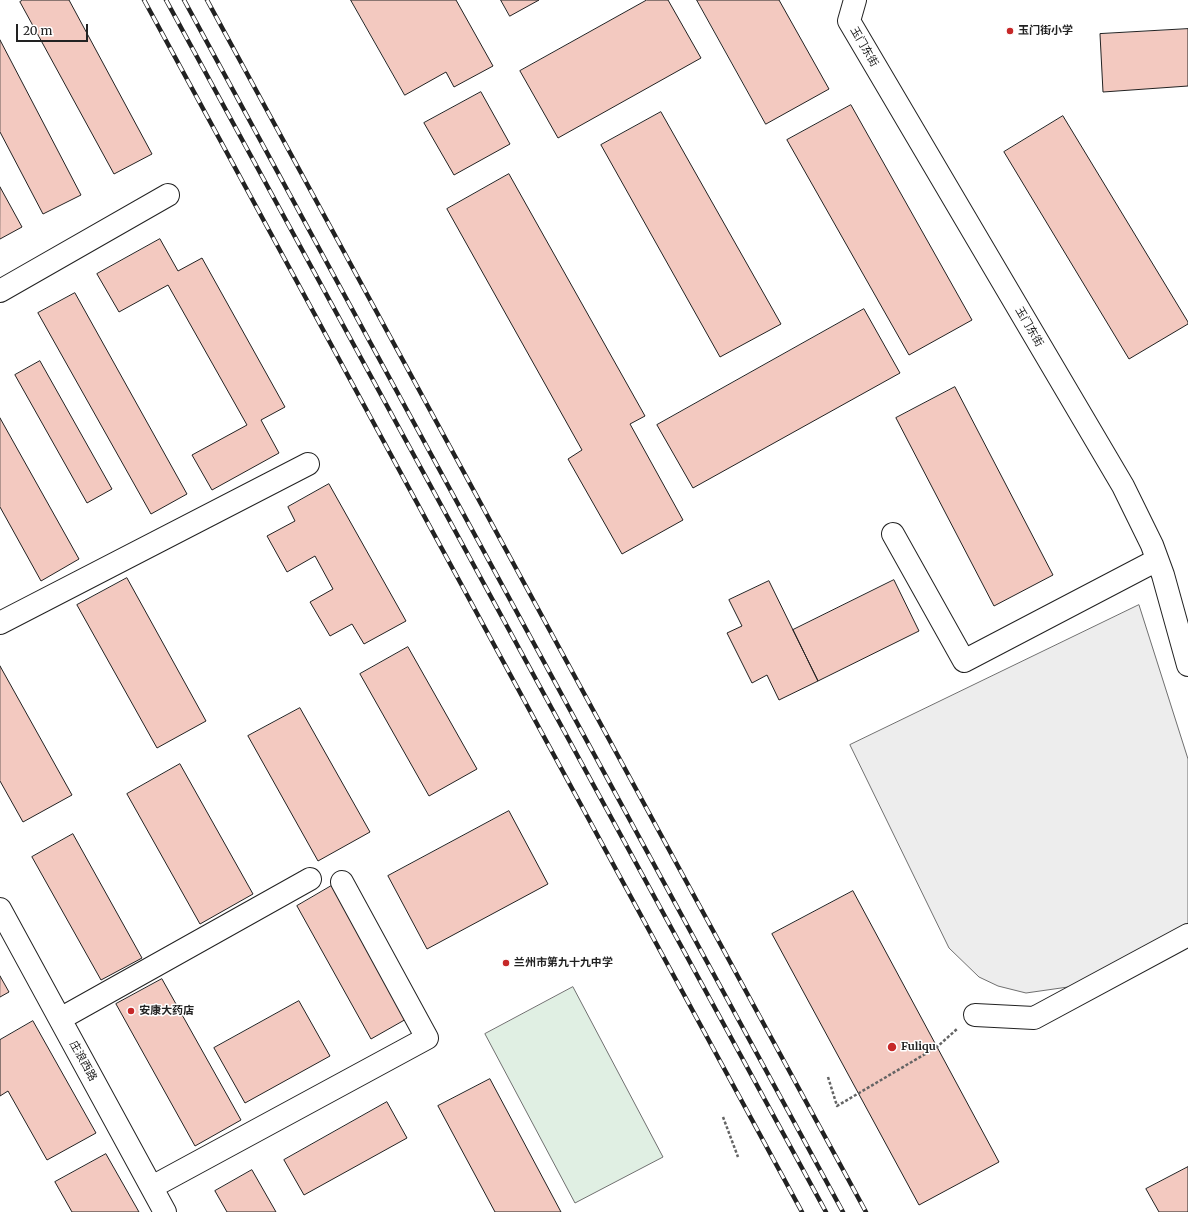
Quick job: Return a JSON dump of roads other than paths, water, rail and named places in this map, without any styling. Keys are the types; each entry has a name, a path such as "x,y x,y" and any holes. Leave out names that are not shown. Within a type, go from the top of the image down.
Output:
{"street":[{"name":"玉门东街","path":"855,0 849,21 1123,486 1138,515 1157,560 1172,606 1188,665"},
{"path":"0,291 168,195"},
{"path":"0,623 308,464"},
{"path":"893,534 964,661 1157,560"},
{"path":"60,1019 310,880"},
{"path":"152,1187 427,1038 342,882"},
{"name":"庄浪西路","path":"0,909 165,1212"},
{"path":"974,1015 1034,1018 1188,935"}],"railway":[{"path":"144,0 802,1212"},
{"path":"166,0 826,1212"},
{"path":"184,0 843,1212"},
{"path":"207,0 866,1212"}],"place":[{"name":"玉门街小学","path":"1010,31"},
{"name":"兰州市第九十九中学","path":"506,963"},
{"name":"安康大药店","path":"131,1011"},
{"name":"Fuliqu","path":"892,1047"}]}
